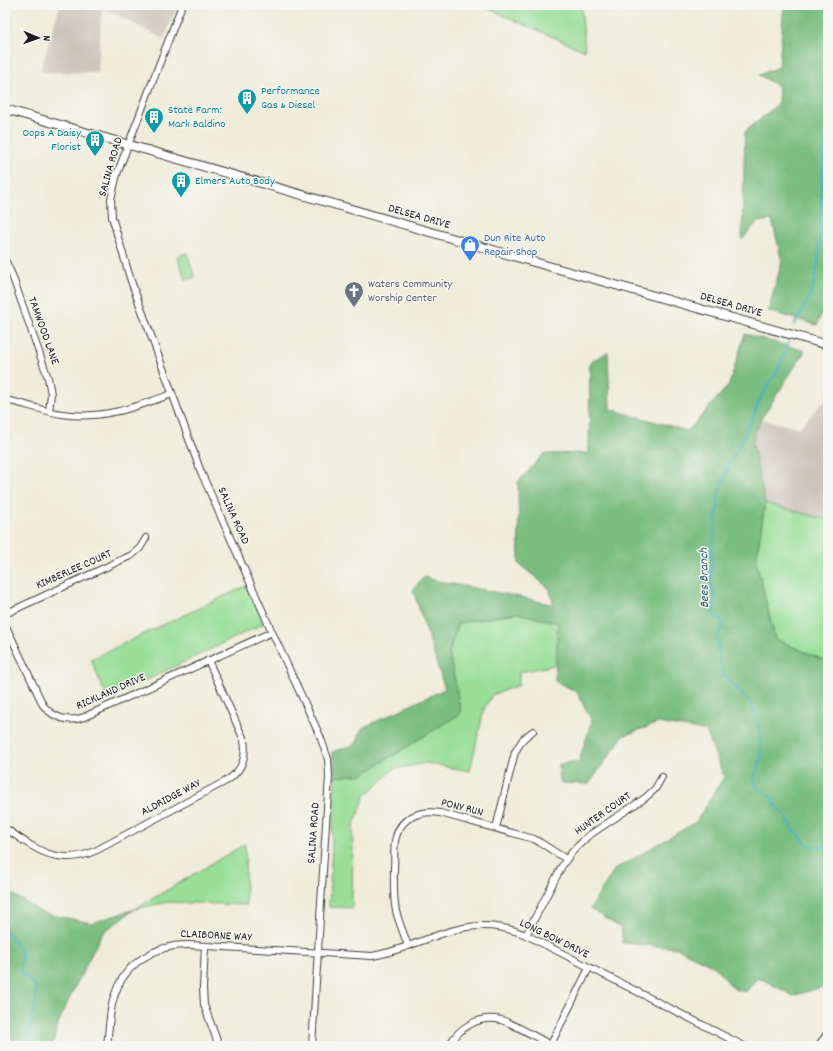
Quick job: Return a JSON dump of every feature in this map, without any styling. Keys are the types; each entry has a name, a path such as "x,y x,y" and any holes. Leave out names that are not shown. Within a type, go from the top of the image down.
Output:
{"main road":[{"name":"DELSEA DRIVE","path":"5,109 512,256 828,345"}],"street":[{"name":"SALINA ROAD","path":"182,5 128,144 113,189 111,204 112,218 131,281 201,472 320,736 328,759 329,776 312,1046"},
{"name":"TAMWOOD LANE","path":"5,260 12,275 48,378 51,394 49,411"},
{"path":"5,400 49,411 80,415 109,414 138,407 172,394"},
{"name":"KIMBERLEE COURT","path":"5,614 132,555 138,551 146,538"},
{"name":"RICKLAND DRIVE","path":"5,624 43,705 52,714 73,720 84,717 272,632"},
{"name":"ALDRIDGE WAY","path":"5,828 31,847 43,853 66,858 82,856 97,850 226,781 236,774 244,759 244,740 208,660"},
{"path":"496,828 515,752 524,739 534,731"},
{"name":"HUNTER COURT","path":"526,935 566,859 572,852 588,836 655,790 662,777"},
{"name":"PONY RUN","path":"408,946 396,912 394,898 396,836 401,826 410,817 427,811 496,828 534,839 566,859"},
{"name":"LONG BOW DRIVE","path":"318,953 372,956 390,952 455,930 472,926 497,927 526,935 744,1046"},
{"name":"CLAIBORNE WAY","path":"107,1046 114,996 122,980 133,965 146,955 167,947 182,944 318,953"},
{"path":"205,946 203,988 204,1005 219,1046"},
{"path":"450,1046 458,1034 468,1025 482,1020 492,1019 504,1022 551,1045 589,968"},
{"path":"818,1046 828,1033"},
{"path":"728,1046 731,1040"}],"shaded area":[{"path":"60,5 178,5 164,39 102,8 98,73 40,72"},
{"path":"828,388 828,520 765,503 752,441 761,419 799,428 825,400"}],"green space":[{"path":"480,5 581,5 585,51"},
{"path":"784,5 828,5 828,297 817,325 768,311 782,262 772,220 757,222 742,240 745,132 778,104 779,87 759,75 779,67"},
{"path":"187,253 195,277 186,280 177,257"},
{"path":"745,334 805,351 761,419 752,441 765,503 756,561 775,639 828,662 828,985 793,996 758,977 746,992 734,989 714,966 677,948 623,943 621,928 590,909 614,870 696,822 724,777 706,731 658,723 623,736 589,784 560,783 559,764 579,761 592,721 577,692 555,681 558,623 517,613 458,623 449,652 461,713 363,774 335,777 332,752 356,744 362,728 445,689 413,590 423,577 554,605 549,588 519,564 518,482 544,454 589,453 590,362 608,352 610,409 688,431 729,385"},
{"path":"765,503 828,520 828,662 775,639 756,561"},
{"path":"248,585 263,624 107,699 91,659"},
{"path":"517,613 559,623 556,665 519,672 519,685 492,695 484,709 470,771 426,763 394,769 365,796 353,827 352,908 329,907 335,777 363,774 461,713 449,652 458,623"},
{"path":"245,844 246,905 168,902 135,909"},
{"path":"5,889 42,913 92,923 135,909 102,933 57,1026 53,1046 5,1046"}],"waterway":[{"name":"Bees Branch","path":"794,325 810,297 815,279 819,254 823,168 828,121"},
{"name":"Bees Branch","path":"789,341 778,371 762,395 744,437 730,462 719,493 712,552 711,583 716,601 713,613 721,620 723,624 717,640 721,669 728,680 746,697 752,708 760,730 761,754 760,762 754,777 755,784 760,790 771,797 786,816 793,830 801,836 805,843 815,847 828,847"},
{"path":"5,929 22,953 20,971 34,984 36,991 36,1001 30,1029 29,1046"}],"place":[{"name":"Performance Gas & Diesel","path":"247,115"},
{"name":"State Farm: Mark Baldino","path":"154,134"},
{"name":"Oops A Daisy Florist","path":"95,157"},
{"name":"Elmers Auto Body","path":"181,198"},
{"name":"Dun Rite Auto Repair Shop","path":"470,262"},
{"name":"Waters Community Worship Center","path":"354,308"}]}
